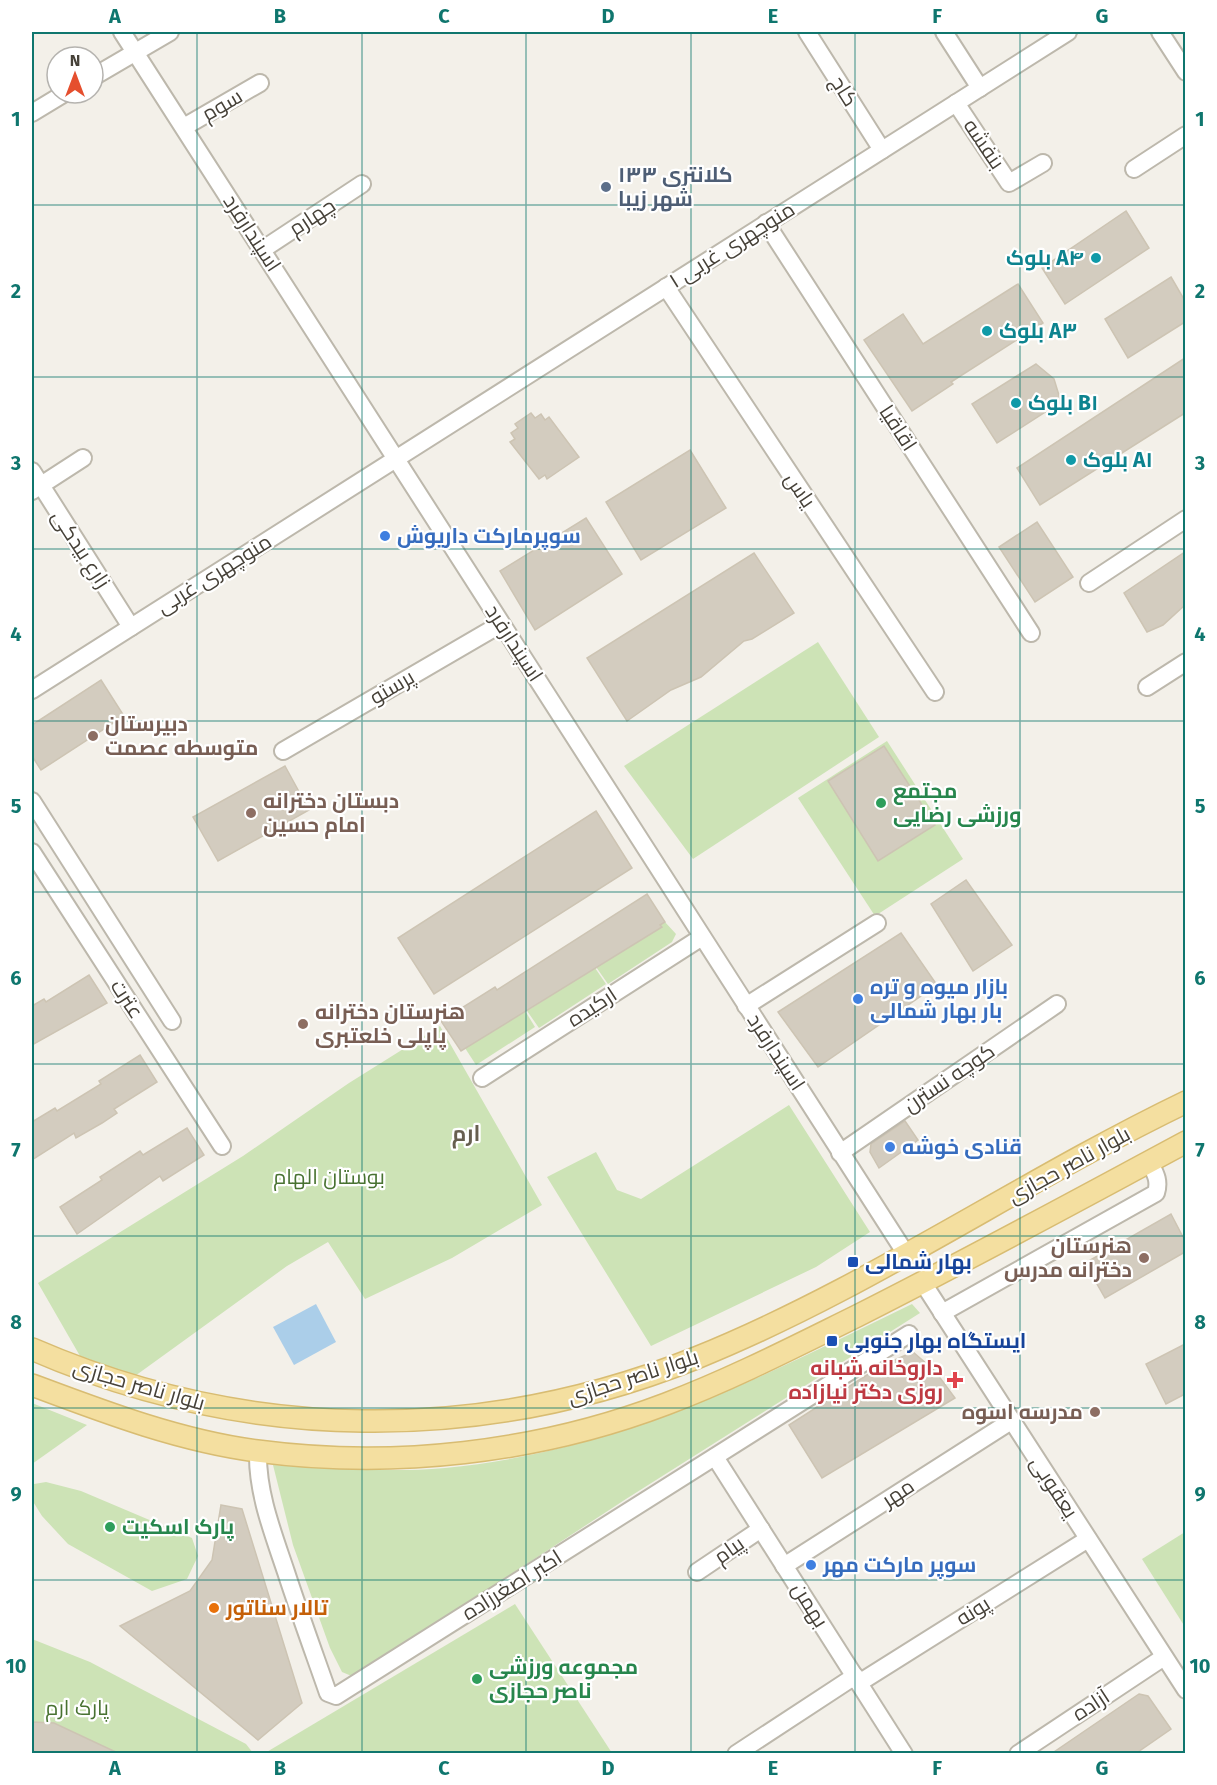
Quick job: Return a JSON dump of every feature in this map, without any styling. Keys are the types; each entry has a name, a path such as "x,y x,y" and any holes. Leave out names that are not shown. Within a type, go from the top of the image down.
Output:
{"main road":[{"name":"بلوار ناصر حجازی","path":"32,1349 83,1372 138,1389 217,1407 292,1419 398,1422 469,1418 551,1404 621,1385 696,1358 774,1323 1181,1104"},
{"name":"بلوار ناصر حجازی","path":"32,1385 113,1416 224,1446 258,1452 321,1456 439,1455 517,1445 589,1430 665,1405 726,1380 923,1283 1185,1142"}],"street":[{"name":"اسپندارفرد","path":"122,32 906,1254"},
{"path":"105,70 170,32"},
{"name":"کاج","path":"807,32 882,150"},
{"path":"944,32 980,88"},
{"name":"منوچهری غربی ۱","path":"396,459 1068,32"},
{"path":"1160,32 1185,72"},
{"name":"سوم","path":"184,127 260,83"},
{"name":"بنفشه","path":"956,103 1009,183 1043,163"},
{"path":"32,112 45,105"},
{"path":"1134,169 1185,135"},
{"name":"چهارم","path":"262,250 362,184"},
{"name":"اقاقیا","path":"766,223 1031,633"},
{"name":"یاس","path":"666,287 935,692"},
{"path":"34,482 83,458"},
{"name":"منوچهری غربی","path":"32,690 396,459"},
{"name":"زارع بیدکی","path":"34,482 131,627"},
{"path":"1089,583 1185,519"},
{"name":"پرستو","path":"283,751 501,624"},
{"path":"1147,687 1185,662"},
{"path":"32,801 172,1021"},
{"name":"عترت","path":"32,852 222,1146"},
{"path":"746,1006 878,923"},
{"name":"ارکیده","path":"482,1078 702,937"},
{"name":"کوچه نسترن","path":"840,1153 1057,1004"},
{"path":"942,1313 1156,1193 1159,1184 1149,1161"},
{"name":"یعقوبی","path":"923,1283 1185,1690"},
{"name":"اکبر اصغرزاده","path":"258,1452 258,1472 262,1494 279,1551 328,1693 332,1695 909,1334"},
{"name":"مهر","path":"784,1566 1011,1420"},
{"name":"بهمن","path":"715,1457 904,1754"},
{"name":"پیام","path":"697,1572 760,1528"},
{"name":"پونه","path":"736,1754 1088,1539"},
{"name":"آزاده","path":"1018,1754 1164,1657"}],"green space":[{"path":"818,642 879,737 693,859 624,766"},
{"path":"887,741 963,859 875,916 798,798"},
{"path":"665,922 676,934 672,942 608,984 594,964 601,965"},
{"path":"593,965 606,984 539,1028 525,1008 528,1006 530,1009 589,971"},
{"path":"524,1009 535,1027 476,1065 465,1048"},
{"name":"بوستان الهام","path":"440,1026 542,1205 452,1258 365,1299 328,1242 287,1266 135,1376 80,1356 38,1283 243,1156 349,1083"},
{"path":"789,1105 870,1232 816,1267 651,1346 547,1177 596,1152 617,1190 641,1199"},
{"path":"912,1304 920,1313 626,1499 354,1677 342,1672 330,1648 293,1545 273,1465 359,1470 445,1468 509,1459 570,1446 686,1408 799,1359"},
{"path":"32,1403 87,1425 32,1464"},
{"name":"پارک اسکیت","path":"46,1482 81,1491 192,1538 198,1556 187,1579 152,1591 68,1544 42,1516 32,1500 34,1484"},
{"path":"1185,1532 1185,1627 1142,1559"},
{"name":"مجموعه ورزشی ناصر حجازی","path":"515,1604 612,1753 265,1753"},
{"name":"پارک ارم","path":"32,1639 90,1662 246,1744 253,1753 32,1753"}],"water":[{"path":"316,1304 336,1342 294,1365 273,1327"}],"building":[{"name":"بلوک A۴","path":"1126,211 1149,248 1065,304 1042,268"},
{"path":"1171,277 1185,301 1185,322 1128,358 1105,319"},
{"path":"1018,284 1043,323 951,382 953,384 912,411 864,340 903,314 923,344"},
{"path":"1185,358 1185,413 1040,505 1017,468"},
{"name":"بلوک B۱","path":"1036,364 1054,379 1061,402 997,443 972,404"},
{"path":"531,413 535,418 541,414 545,420 549,417 579,457 547,479 545,475 539,479 510,442 515,439 511,433 518,428 515,424"},
{"path":"690,450 726,508 641,560 606,502"},
{"path":"586,518 622,574 535,630 500,571"},
{"path":"1037,522 1073,577 1035,602 999,547"},
{"path":"1185,552 1185,605 1163,625 1147,632 1124,593"},
{"path":"754,553 794,613 752,639 744,641 701,677 671,690 627,721 587,658"},
{"path":"101,680 124,716 41,770 32,756 32,725"},
{"name":"مجتمع ورزشی رضایی","path":"884,746 935,825 878,861 828,781"},
{"name":"دبستان دخترانه امام حسین","path":"285,766 309,810 218,861 193,817"},
{"path":"596,811 632,868 434,994 398,938"},
{"path":"966,880 1012,945 973,971 931,904"},
{"path":"647,894 665,922 660,925 662,927 461,1051 441,1021 495,987 497,990"},
{"name":"بازار میوه و تره بار بهار شمالی","path":"901,933 937,985 818,1067 778,1012"},
{"path":"89,975 107,1003 32,1045 32,1006 44,999 46,1002"},
{"path":"140,1055 157,1082 114,1109 117,1113 102,1123 76,1138 74,1133 32,1160 32,1122 55,1108 57,1111 101,1084 99,1081"},
{"name":"قنادی خوشه","path":"905,1121 918,1140 879,1168 870,1152 871,1144"},
{"path":"187,1128 204,1155 163,1181 160,1176 77,1234 60,1207 102,1180 100,1177 140,1151 143,1155"},
{"path":"1171,1214 1185,1241 1185,1252 1105,1298 1085,1263"},
{"path":"1185,1344 1185,1394 1166,1404 1146,1364"},
{"path":"913,1352 935,1371 955,1398 822,1478 789,1425 881,1366"},
{"name":"تالار سناتور","path":"221,1505 242,1509 302,1703 258,1740 120,1626 190,1591 212,1560"},
{"path":"1139,1694 1148,1696 1171,1729 1135,1754 1051,1754"},
{"path":"32,1722 54,1723 120,1754 32,1754"}],"place":[{"name":"کلانتری ۱۳۳ شهر زیبا","path":"606,187"},
{"name":"بلوک A۴","path":"1096,258"},
{"name":"بلوک A۳","path":"987,331"},
{"name":"بلوک B۱","path":"1016,403"},
{"name":"بلوک A۱","path":"1071,460"},
{"name":"سوپرمارکت داریوش","path":"385,536"},
{"name":"دبیرستان متوسطه عصمت","path":"93,736"},
{"name":"مجتمع ورزشی رضایی","path":"881,803"},
{"name":"دبستان دخترانه امام حسین","path":"251,813"},
{"name":"بازار میوه و تره بار بهار شمالی","path":"858,999"},
{"name":"هنرستان دخترانه پاپلی خلعتبری","path":"303,1024"},
{"name":"قنادی خوشه","path":"890,1147"},
{"name":"هنرستان دخترانه مدرس","path":"1144,1258"},
{"name":"بهار شمالی","path":"853,1262"},
{"name":"ایستگاه بهار جنوبی","path":"832,1341"},
{"name":"داروخانه شبانه روزی دکتر نیازاده","path":"955,1380"},
{"name":"مدرسه اسوه","path":"1095,1412"},
{"name":"پارک اسکیت","path":"110,1527"},
{"name":"سوپر مارکت مهر","path":"811,1565"},
{"name":"تالار سناتور","path":"214,1608"},
{"name":"مجموعه ورزشی ناصر حجازی","path":"477,1679"}],"district":[{"name":"ارم","path":"466,1133"}]}
